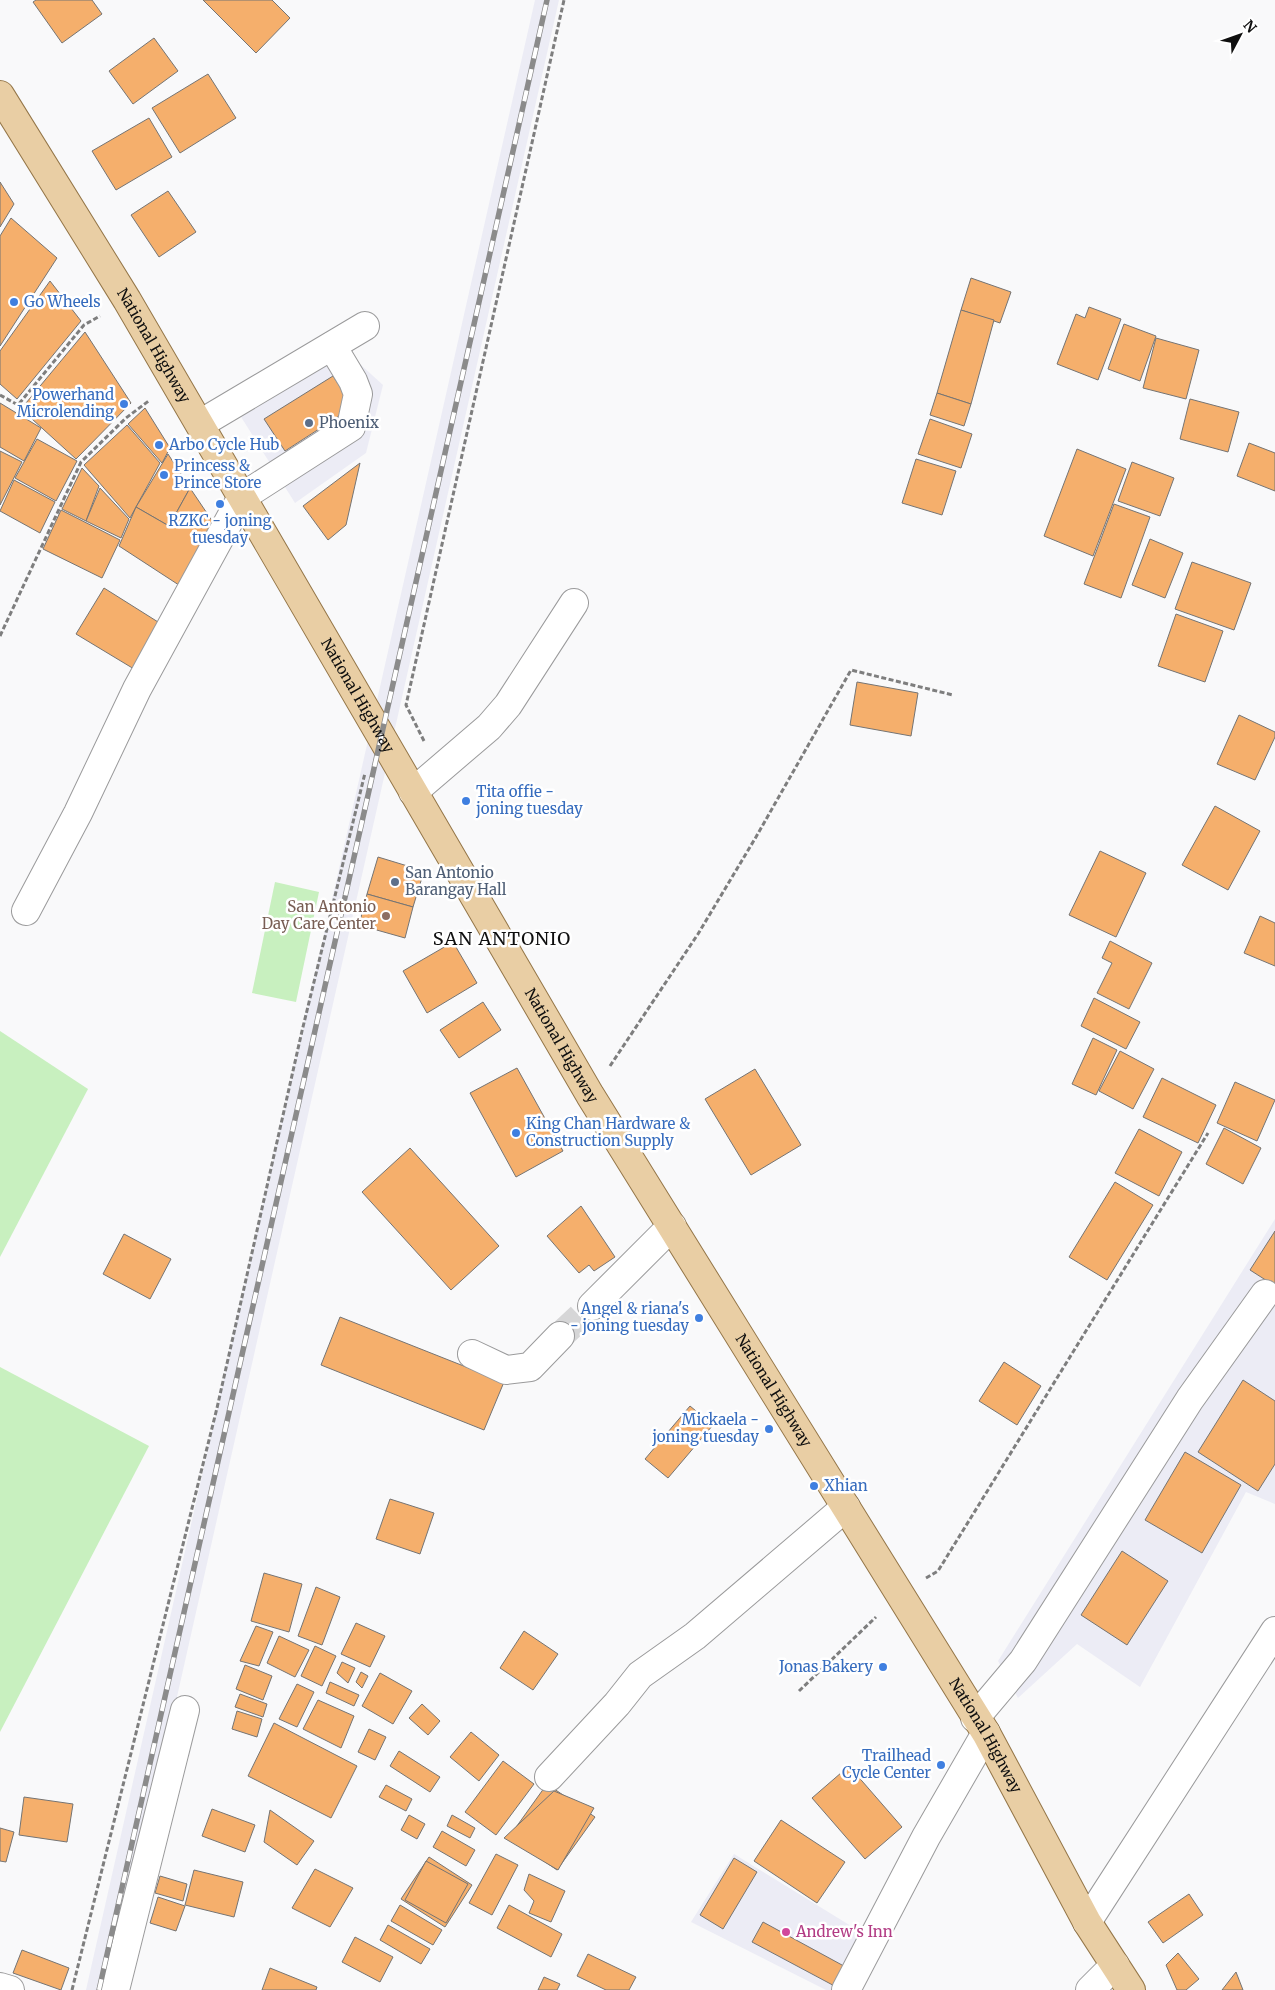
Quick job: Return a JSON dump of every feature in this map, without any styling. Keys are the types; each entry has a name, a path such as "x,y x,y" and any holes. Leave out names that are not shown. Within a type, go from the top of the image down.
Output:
{"main road":[{"name":"National Highway","path":"0,95 127,300 590,1095 980,1726 1087,1922 1131,1990"}],"street":[{"path":"200,424 365,326"},
{"path":"26,911 78,813 137,689 242,497 351,427 358,394 353,381 332,346"},
{"path":"413,792 489,727 508,704 574,603"},
{"path":"592,1306 672,1226"},
{"path":"846,1990 926,1837 980,1726 1190,1399 1265,1294"},
{"path":"472,1354 506,1370 530,1367 560,1336"},
{"path":"549,1777 611,1711 640,1676 695,1636 846,1507"},
{"path":"1087,1922 1275,1631"},
{"path":"116,1990 185,1710"},
{"path":"1090,1990 1115,1965"},
{"path":"0,1987 10,1990"}],"path":[{"path":"440,770 406,705 564,0"},
{"path":"0,395 18,405 84,326 127,300"},
{"path":"0,636 81,462 126,418 174,382"},
{"path":"590,1095 698,934 756,837 851,670 953,695"},
{"path":"72,1990 217,1408 300,1041 376,728"},
{"path":"799,1690 900,1595 938,1571 1208,1133"}],"shaded area":[{"path":"535,0 559,0 111,1990 86,1990"},
{"name":"Phoenix","path":"327,334 383,385 366,453 295,503 226,393"},
{"path":"1275,1219 1275,1504 1246,1492 1140,1687 1077,1644 1018,1698 998,1661"},
{"name":"Andrew's Inn","path":"734,1854 877,1942 848,1990 826,1990 691,1922"}],"green space":[{"path":"275,882 319,892 296,1002 252,993"},
{"path":"0,1031 88,1089 0,1257"},
{"path":"0,1367 149,1446 0,1732"}],"building":[{"path":"36,0 92,0 102,14 62,43 33,2"},
{"path":"203,0 272,0 290,18 256,53"},
{"path":"154,38 178,71 133,104 109,71"},
{"path":"208,74 236,118 180,153 152,108"},
{"path":"149,118 172,157 116,190 92,151"},
{"path":"0,182 14,204 0,227"},
{"path":"168,191 196,232 159,257 131,215"},
{"name":"Go Wheels","path":"11,218 57,258 0,346 0,236"},
{"path":"971,278 1011,292 1000,323 961,310"},
{"path":"50,281 81,321 17,399 0,384 0,351"},
{"path":"1089,307 1121,319 1098,380 1057,364 1076,314 1085,318"},
{"path":"961,310 994,320 971,404 937,393"},
{"path":"1124,324 1156,336 1140,381 1108,369"},
{"path":"85,332 131,403 76,459 21,409"},
{"path":"1156,338 1199,350 1186,399 1143,388"},
{"path":"333,376 353,407 285,451 264,419"},
{"path":"937,393 971,404 964,426 930,415"},
{"path":"1190,399 1239,412 1228,452 1180,439"},
{"path":"0,403 41,428 24,461 0,447"},
{"path":"145,408 170,448 162,463 128,424"},
{"path":"930,419 972,434 961,468 918,454"},
{"path":"127,425 160,463 130,518 84,465"},
{"path":"37,439 77,461 56,501 15,478"},
{"path":"1249,443 1275,453 1275,491 1237,476"},
{"path":"1077,449 1126,469 1093,556 1044,536"},
{"path":"0,451 22,462 0,505"},
{"path":"168,454 190,488 169,526 136,507"},
{"path":"916,459 956,471 942,515 902,503"},
{"path":"1132,462 1174,478 1160,516 1118,501"},
{"path":"360,463 346,525 328,540 303,506"},
{"path":"82,468 99,486 86,521 62,509"},
{"path":"14,480 55,502 40,533 0,511"},
{"path":"100,488 129,519 121,538 86,521"},
{"path":"190,488 221,534 185,589 119,546 136,507 169,526"},
{"path":"1114,504 1150,517 1121,598 1084,584"},
{"path":"61,510 120,540 102,578 43,549"},
{"path":"1150,539 1183,553 1165,598 1132,585"},
{"path":"1192,562 1251,583 1234,630 1175,609"},
{"path":"104,588 166,627 139,672 76,634"},
{"path":"1176,614 1223,631 1205,682 1158,666"},
{"path":"857,682 918,693 911,736 850,725"},
{"path":"1239,715 1275,732 1275,737 1255,780 1217,764"},
{"path":"1215,806 1260,831 1228,890 1182,865"},
{"path":"1100,851 1146,873 1116,937 1069,915"},
{"name":"San Antonio Barangay Hall","path":"378,857 424,871 413,907 367,894"},
{"name":"San Antonio Day Care Center","path":"367,894 413,907 405,938 359,925"},
{"path":"1260,916 1275,923 1275,966 1244,953"},
{"path":"1110,941 1152,963 1129,1009 1097,993 1112,963 1102,958"},
{"path":"453,942 477,983 427,1013 403,971"},
{"path":"1094,998 1140,1022 1126,1049 1081,1026"},
{"path":"483,1002 501,1030 459,1058 440,1030"},
{"path":"1093,1038 1117,1050 1096,1095 1072,1084"},
{"path":"1120,1051 1154,1069 1133,1109 1099,1091"},
{"path":"517,1068 563,1151 516,1177 470,1093"},
{"path":"755,1069 801,1145 751,1175 705,1099"},
{"path":"1162,1078 1216,1105 1198,1143 1143,1117"},
{"path":"1235,1082 1275,1100 1257,1141 1217,1123"},
{"path":"1224,1128 1261,1148 1243,1184 1206,1164"},
{"path":"1139,1129 1182,1152 1159,1196 1115,1173"},
{"path":"410,1148 499,1246 451,1290 362,1192"},
{"path":"1115,1182 1153,1205 1107,1280 1069,1257"},
{"path":"581,1206 615,1257 594,1271 589,1265 579,1273 547,1236"},
{"path":"1275,1231 1275,1286 1250,1270"},
{"path":"124,1234 171,1259 150,1299 103,1274"},
{"path":"340,1317 504,1382 484,1430 321,1365"},
{"path":"1004,1362 1041,1386 1017,1425 979,1401"},
{"path":"1243,1380 1275,1401 1275,1464 1258,1491 1198,1452"},
{"path":"690,1406 713,1425 668,1478 645,1459"},
{"path":"1185,1452 1241,1485 1202,1553 1145,1520"},
{"path":"390,1499 434,1513 420,1554 376,1539"},
{"path":"1122,1551 1168,1581 1127,1645 1081,1615"},
{"path":"264,1573 302,1584 289,1632 251,1621"},
{"path":"316,1587 340,1597 322,1645 298,1636"},
{"path":"356,1623 385,1636 370,1667 341,1654"},
{"path":"256,1626 273,1632 259,1666 240,1661"},
{"path":"524,1631 558,1654 533,1690 500,1668"},
{"path":"279,1636 309,1650 295,1677 267,1663"},
{"path":"315,1646 336,1656 322,1686 301,1676"},
{"path":"342,1662 355,1668 348,1683 337,1673"},
{"path":"245,1665 272,1676 263,1700 236,1689"},
{"path":"361,1672 368,1676 362,1688 356,1682"},
{"path":"380,1673 412,1691 393,1724 362,1706"},
{"path":"330,1682 359,1695 354,1706 326,1693"},
{"path":"297,1684 314,1692 297,1727 279,1719"},
{"path":"240,1694 267,1704 263,1717 235,1707"},
{"path":"318,1700 354,1716 341,1748 303,1729"},
{"path":"422,1704 440,1721 428,1735 409,1718"},
{"path":"237,1711 262,1719 257,1737 232,1729"},
{"path":"274,1723 357,1766 331,1818 248,1776"},
{"path":"369,1729 386,1737 375,1760 358,1752"},
{"path":"471,1732 499,1755 479,1781 450,1757"},
{"path":"399,1751 440,1777 430,1792 390,1766"},
{"path":"503,1761 534,1784 496,1835 465,1812"},
{"path":"849,1766 902,1827 865,1859 812,1798"},
{"path":"547,1784 595,1817 557,1870 509,1837"},
{"path":"386,1785 412,1799 406,1811 379,1797"},
{"path":"554,1791 594,1808 558,1870 504,1838"},
{"path":"24,1797 73,1804 67,1842 19,1835"},
{"path":"212,1809 255,1825 245,1852 202,1836"},
{"path":"270,1810 314,1841 297,1865 264,1842"},
{"path":"409,1815 425,1824 417,1839 401,1830"},
{"path":"452,1815 475,1828 470,1838 447,1826"},
{"path":"781,1820 845,1862 817,1903 754,1861"},
{"path":"0,1828 14,1832 6,1862 0,1861"},
{"path":"442,1831 475,1850 466,1866 433,1847"},
{"path":"496,1854 518,1865 492,1915 469,1903"},
{"path":"429,1857 472,1885 445,1927 401,1899"},
{"path":"734,1858 757,1872 723,1929 700,1915"},
{"path":"426,1861 468,1884 446,1923 405,1900"},
{"path":"315,1869 353,1888 330,1927 292,1908"},
{"path":"194,1870 243,1882 234,1917 185,1905"},
{"path":"529,1874 565,1891 551,1922 529,1913 534,1901 524,1890"},
{"path":"160,1876 187,1884 183,1901 155,1893"},
{"path":"1189,1894 1203,1915 1163,1943 1148,1922"},
{"path":"158,1897 185,1906 176,1931 150,1923"},
{"path":"400,1905 442,1930 433,1945 391,1921"},
{"path":"509,1905 562,1934 551,1957 497,1928"},
{"path":"763,1922 853,1971 842,1990 752,1942"},
{"path":"388,1925 430,1949 421,1964 380,1940"},
{"path":"355,1937 393,1957 380,1982 342,1962"},
{"path":"22,1950 69,1968 61,1990 13,1973"},
{"path":"1178,1953 1199,1979 1186,1990 1177,1990 1166,1965"},
{"path":"588,1954 636,1977 629,1990 606,1990 577,1976"},
{"path":"270,1968 317,1987 316,1990 262,1990"},
{"path":"1236,1972 1243,1990 1222,1990"},
{"path":"544,1977 560,1984 557,1990 538,1990"}],"tunnel":[{"path":"560,1336 592,1306"}],"railway":[{"path":"99,1990 547,0"}],"place":[{"name":"Go Wheels","path":"14,302"},
{"name":"Powerhand Microlending","path":"124,404"},
{"name":"Phoenix","path":"309,423"},
{"name":"Arbo Cycle Hub","path":"159,445"},
{"name":"Princess & Prince Store","path":"164,475"},
{"name":"RZKC - joning tuesday","path":"220,504"},
{"name":"Tita offie - joning tuesday","path":"466,801"},
{"name":"San Antonio Barangay Hall","path":"395,882"},
{"name":"San Antonio Day Care Center","path":"386,916"},
{"name":"King Chan Hardware & Construction Supply","path":"516,1133"},
{"name":"Angel & riana's - joning tuesday","path":"699,1318"},
{"name":"Mickaela - joning tuesday","path":"769,1429"},
{"name":"Xhian","path":"814,1486"},
{"name":"Jonas Bakery","path":"883,1667"},
{"name":"Trailhead Cycle Center","path":"941,1765"},
{"name":"Andrew's Inn","path":"786,1932"}],"district":[{"name":"SAN ANTONIO","path":"502,939"}]}
